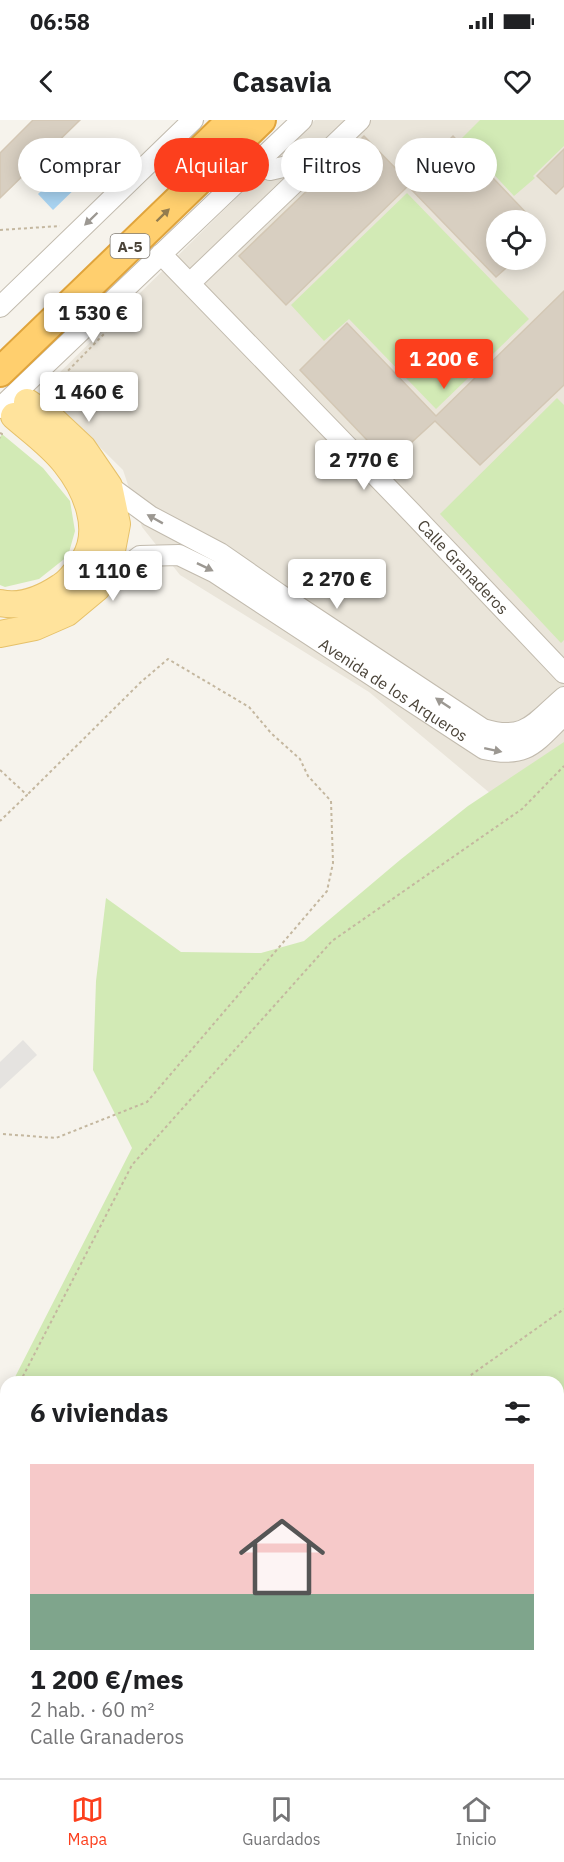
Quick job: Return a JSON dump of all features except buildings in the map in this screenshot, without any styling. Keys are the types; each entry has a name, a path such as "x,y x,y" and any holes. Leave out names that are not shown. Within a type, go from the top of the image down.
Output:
{"highway":[{"name":"A-5","path":"0,345 232,120"},
{"name":"A-5","path":"0,372 261,120"}],"main road":[{"path":"0,603 22,604 46,596 65,584 87,554 93,534 86,496 73,474 17,410"},
{"path":"0,634 35,627 67,613 97,588 110,561 117,524 109,486 83,448 51,418 17,410"}],"street":[{"path":"0,307 193,120"},
{"path":"17,410 161,254 302,120"},
{"path":"342,138 360,120"},
{"path":"270,170 281,168"},
{"path":"190,283 286,192"},
{"name":"Calle Granaderos","path":"161,254 564,673"},
{"name":"Avenida de los Arqueros","path":"109,486 150,516 220,553 483,729 510,735 526,730 564,697"},
{"name":"Avenida de los Arqueros","path":"97,588 140,556 179,555 214,572 484,749 499,753 515,753 533,744 564,715"}],"path":[{"path":"0,230 61,226"},
{"path":"0,438 17,410 52,389 111,326"},
{"path":"0,821 141,682 168,659 249,707 271,734 300,759 308,776 332,801 333,863 327,891 147,1102 56,1138 3,1134"},
{"path":"23,1376 132,1165 332,941 522,809 564,766"},
{"path":"0,770 27,795"},
{"path":"469,1376 564,1309"}],"shaded area":[{"path":"315,120 564,120 564,745 503,804 369,692 180,575 142,527 123,470 42,390 242,192 269,192 269,165 281,154 281,192 383,192 383,138 297,138"},
{"path":"23,1040 37,1055 0,1089 0,1062"}],"green space":[{"path":"480,120 564,120 564,146 533,176 535,178 514,196 497,178 497,138 462,138"},
{"path":"407,193 529,319 436,409 349,319 324,341 291,305"},
{"path":"557,398 564,405 564,640 561,643 440,514"},
{"path":"2,434 43,468 70,501 75,531 68,556 39,579 5,587 0,585 0,437"},
{"path":"564,742 564,1376 16,1376 132,1148 93,1070 96,981 106,898 181,952 261,953 304,941 468,806"}],"water":[{"path":"40,192 72,192 53,210 38,194"}]}
